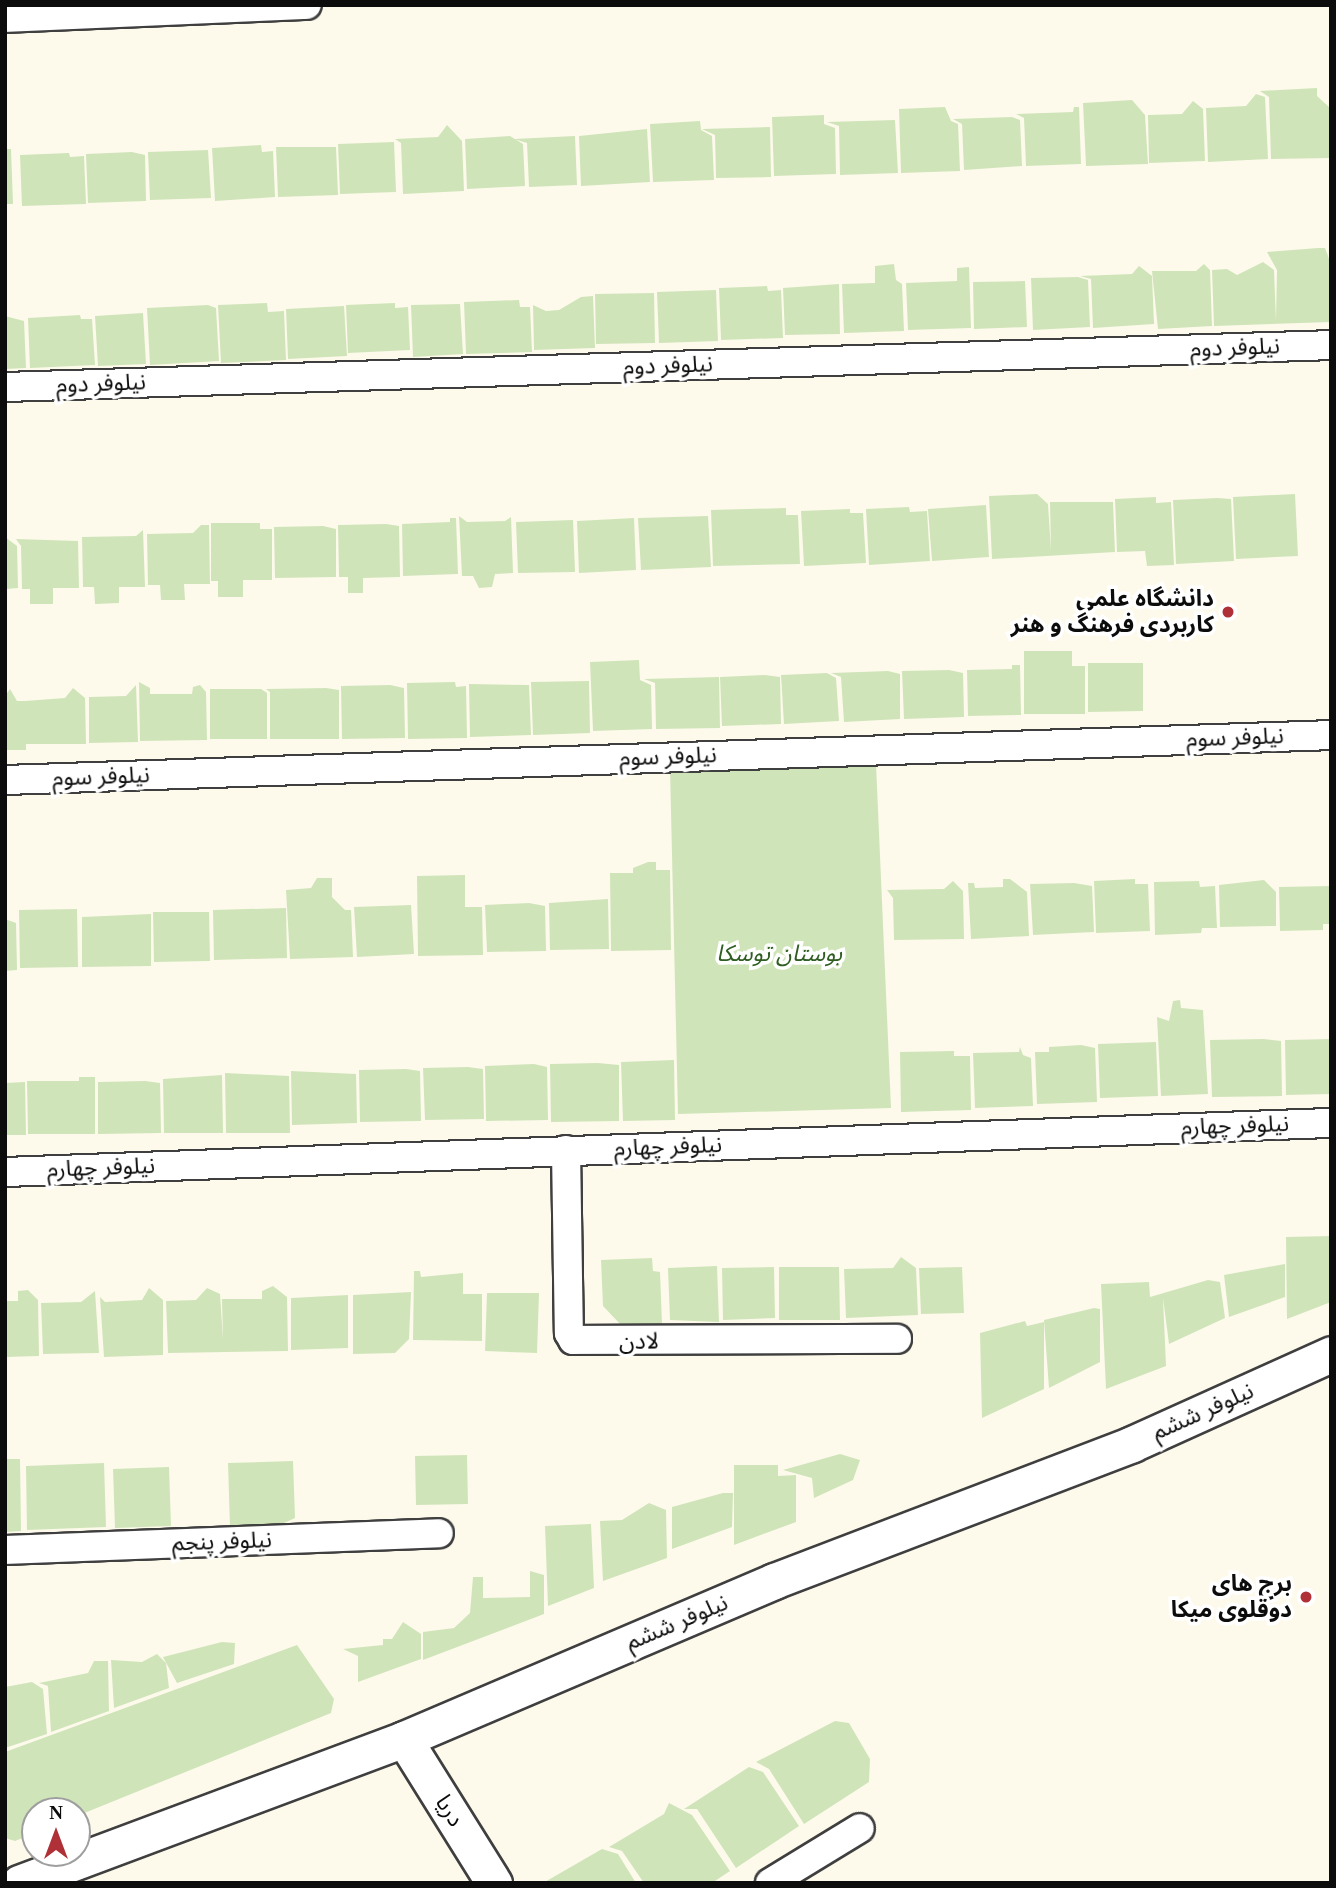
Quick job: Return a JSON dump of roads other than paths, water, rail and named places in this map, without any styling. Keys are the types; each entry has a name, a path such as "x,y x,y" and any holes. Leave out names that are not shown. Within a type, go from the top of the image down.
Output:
{"street":[{"path":"5,18 307,5"},
{"name":"نیلوفر دوم","path":"5,387 1331,345"},
{"name":"نیلوفر سوم","path":"5,780 1331,735"},
{"name":"نیلوفر چهارم","path":"5,1172 1331,1123"},
{"name":"لادن","path":"566,1150 569,1334 573,1340 897,1339"},
{"name":"نیلوفر ششم","path":"19,1883 404,1739 774,1581 1132,1444 1331,1354"},
{"name":"نیلوفر پنجم","path":"5,1550 439,1533"},
{"name":"دریا","path":"404,1739 485,1880"},
{"path":"770,1883 860,1828"}],"place":[{"name":"دانشگاه علمی کاربردی فرهنگ و هنر","path":"1228,612"},
{"name":"برج های دوقلوی میکا","path":"1306,1597"}],"park label":[{"name":"بوستان توسکا","path":"779,954"}]}
